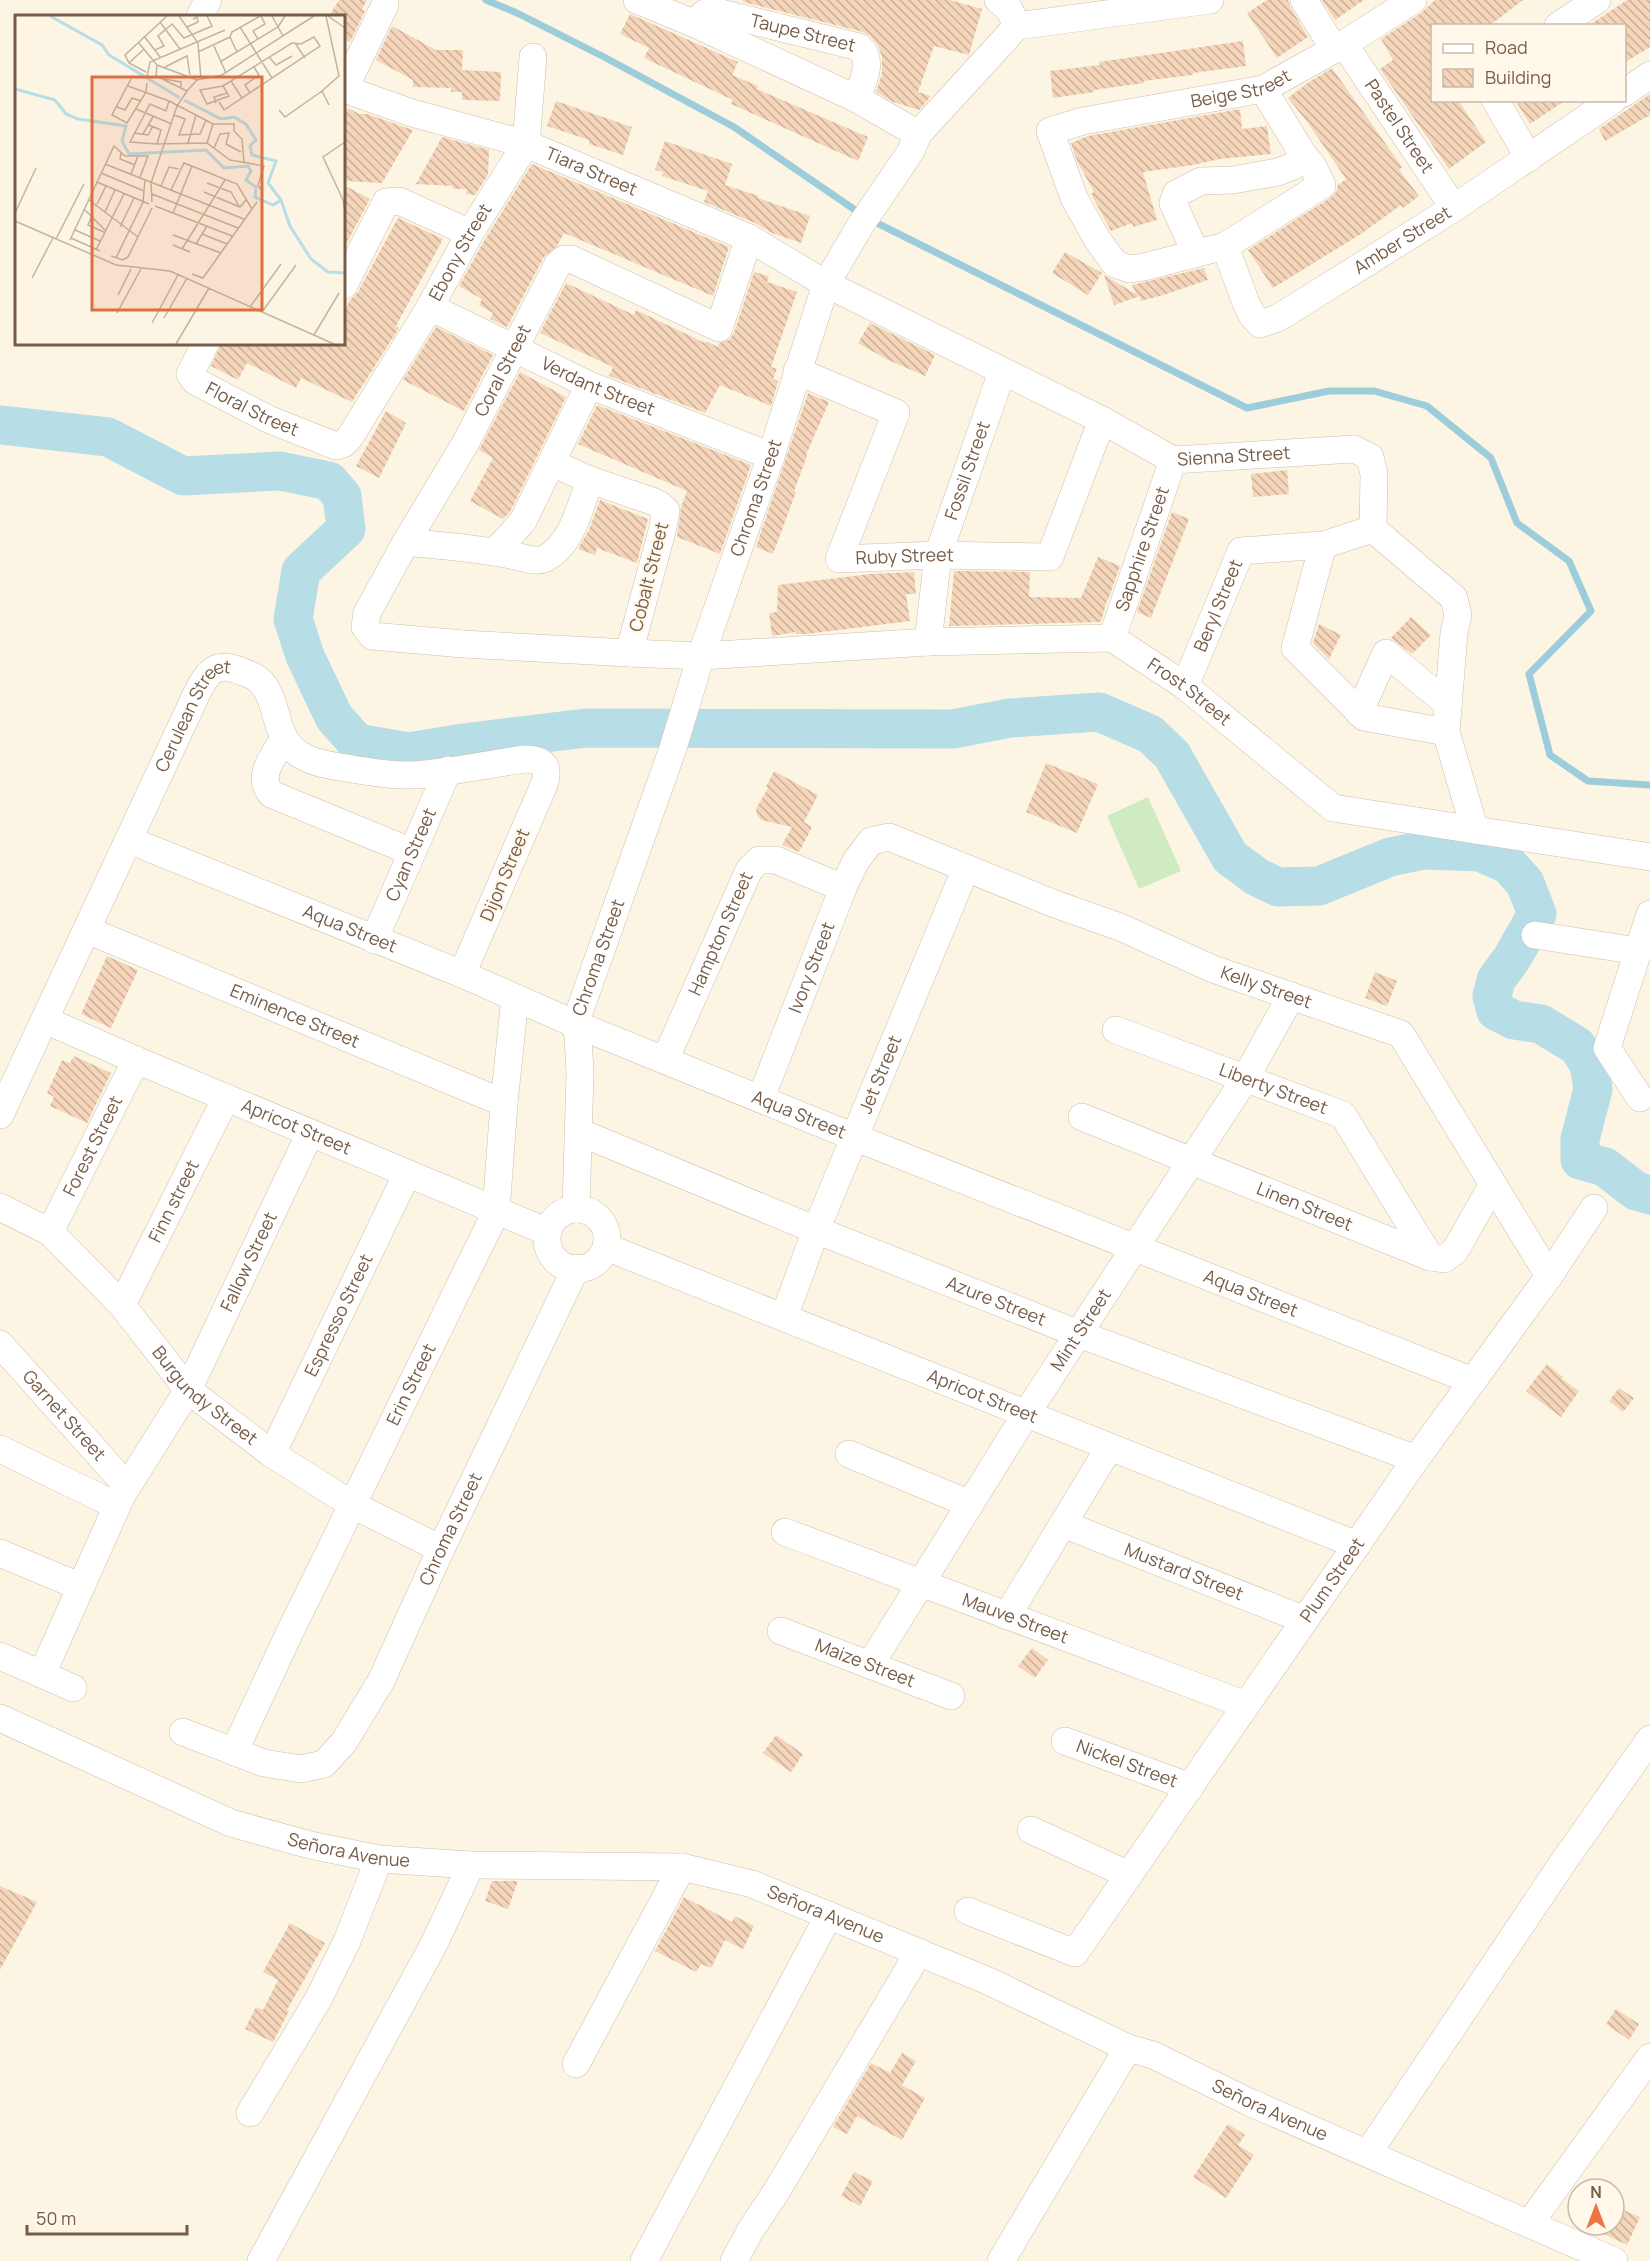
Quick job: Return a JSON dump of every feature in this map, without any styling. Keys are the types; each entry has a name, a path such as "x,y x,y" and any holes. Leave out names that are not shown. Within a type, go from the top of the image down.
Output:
{"street":[{"path":"200,15 208,0"},
{"name":"Taupe Street","path":"637,0 693,23 856,99 918,134"},
{"path":"998,0 1009,9 1017,26 1049,11 1210,0"},
{"name":"Pastel Street","path":"1304,0 1454,208"},
{"name":"Beige Street","path":"1196,254 1137,268 1115,264 1074,198 1050,131 1083,122 1263,89 1339,47 1413,0"},
{"path":"1561,24 1597,0"},
{"path":"345,87 385,5"},
{"name":"Taupe Street","path":"693,23 705,13 717,12 859,46 867,57 867,69 856,99"},
{"name":"Chroma Street","path":"576,1209 580,1053 574,1024 673,748 701,656 771,456 826,284 860,226 911,151 918,134 1017,26"},
{"name":"Ebony Street","path":"350,436 430,308 470,233 526,144 533,57"},
{"path":"1626,92 1650,75"},
{"name":"Tiara Street","path":"345,89 412,113 526,144 749,238 826,284"},
{"path":"1263,89 1304,156 1312,165 1322,185 1226,246 1196,254 1173,203 1176,194 1201,181 1233,180 1278,172 1293,166 1304,156"},
{"path":"1496,102 1529,158"},
{"name":"Amber Street","path":"1226,246 1252,315 1260,324 1278,318 1454,208 1610,102"},
{"path":"345,283 386,202 399,201 470,233"},
{"name":"Coral Street","path":"629,653 463,644 372,636 365,627 367,613 406,542 465,444 558,264 564,259 571,259 719,328 749,238"},
{"name":"Sienna Street","path":"826,284 1102,420 1173,460 1354,448 1370,457 1374,474 1374,529"},
{"name":"Verdant Street","path":"430,308 589,385 771,456"},
{"name":"Floral Street","path":"204,345 192,366 190,374 195,381 268,419 336,446 343,444 350,436"},
{"name":"Ruby Street","path":"797,371 896,413 839,559 938,555 1050,557 1102,420"},
{"name":"Fossil Street","path":"928,642 938,555 1002,372"},
{"path":"495,552 523,521 589,385"},
{"name":"Sapphire Street","path":"1112,638 1173,460"},
{"name":"Cobalt Street","path":"552,463 590,480 652,501 666,511 629,653 701,656"},
{"path":"406,542 495,552 530,560 545,559 562,545 571,530 590,480"},
{"path":"1374,529 1454,598 1458,615 1454,633 1446,732 1476,830"},
{"name":"Beryl Street","path":"1185,686 1241,551 1323,545 1374,529"},
{"path":"1323,545 1295,648 1364,717 1446,732"},
{"path":"701,656 928,642 1112,638"},
{"name":"Frost Street","path":"1112,638 1185,686 1333,808 1650,857"},
{"path":"1359,713 1386,653 1448,704"},
{"name":"Cerulean Street","path":"0,1115 197,693 205,677 212,670 230,666 260,680 290,747 317,763 392,775 411,775 533,759 542,762 547,775"},
{"path":"284,738 264,778 265,787 271,794 412,852"},
{"name":"Cyan Street","path":"374,940 448,770"},
{"name":"Dijon Street","path":"462,974 547,775"},
{"name":"Kelly Street","path":"871,841 890,837 1120,927 1213,969 1401,1034 1549,1276"},
{"name":"Aqua Street","path":"129,840 462,974 574,1024 854,1137 1473,1381"},
{"name":"Ivory Street","path":"761,1098 843,888 863,850 871,841"},
{"name":"Hampton Street","path":"665,1060 749,870 759,860 776,860 843,888"},
{"name":"Jet Street","path":"784,1317 816,1230 966,868"},
{"path":"1640,1098 1607,1048 1650,914"},
{"name":"Eminence Street","path":"87,930 504,1103"},
{"path":"1535,935 1638,951"},
{"name":"Mint Street","path":"870,1665 1026,1414 1245,1079 1291,996"},
{"name":"Erin Street","path":"234,1752 496,1212 515,998"},
{"name":"Apricot Street","path":"45,1020 548,1232"},
{"name":"Liberty Street","path":"1116,1030 1342,1115 1430,1257"},
{"name":"Forest Street","path":"50,1232 136,1060"},
{"name":"Finn street","path":"122,1305 226,1098"},
{"name":"Linen Street","path":"1082,1117 1430,1257"},
{"name":"Azure Street","path":"579,1132 816,1230 1079,1334 1416,1459"},
{"name":"Fallow Street","path":"42,1674 122,1496 188,1390 310,1133"},
{"name":"Espresso Street","path":"272,1454 406,1174"},
{"path":"1430,1257 1444,1259 1455,1251 1493,1184"},
{"name":"Burgundy Street","path":"0,1207 50,1232 122,1305 188,1390 272,1454 353,1505 441,1548"},
{"name":"Plum Street","path":"969,1911 1075,1953 1416,1459 1549,1276 1594,1208"},
{"path":"586,1210 595,1214 602,1222 606,1231 606,1247 599,1260 590,1266 576,1268 563,1265 550,1251 548,1232 557,1216 566,1211 586,1210"},
{"name":"Apricot Street","path":"606,1247 1357,1545"},
{"name":"Chroma Street","path":"234,1752 264,1764 302,1769 324,1764 344,1742 381,1681 441,1548 576,1268"},
{"name":"Garnet Street","path":"1,1349 122,1496"},
{"path":"1007,1616 1109,1448"},
{"path":"0,1449 122,1496"},
{"path":"849,1454 970,1504"},
{"name":"Mustard Street","path":"1063,1524 1305,1620"},
{"name":"Mauve Street","path":"785,1532 1246,1705"},
{"path":"0,1553 81,1587"},
{"name":"Maize Street","path":"781,1630 951,1696"},
{"path":"0,1656 73,1688"},
{"name":"Señora Avenue","path":"0,1719 231,1822 310,1845 379,1859 471,1865 682,1867 752,1884 986,1980 1128,2049 1153,2055 1249,2102 1614,2261"},
{"path":"183,1732 234,1752"},
{"path":"1368,2153 1564,1861 1650,1739"},
{"name":"Nickel Street","path":"1065,1741 1190,1787"},
{"path":"1031,1830 1129,1875"},
{"path":"250,2113 319,1998 347,1941 379,1859"},
{"path":"261,2261 434,1944 471,1865"},
{"path":"576,2064 682,1867"},
{"path":"644,2261 829,1915"},
{"path":"734,2261 919,1952"},
{"path":"1001,2261 1128,2049"},
{"path":"1529,2224 1650,2057"}],"green space":[{"path":"1148,797 1181,871 1139,889 1107,816"}],"building":[{"path":"339,0 367,0 362,9 365,11 350,42 345,39 345,15 330,15"},
{"path":"743,0 950,0 982,9 969,55 934,46 918,92 931,96 919,110 893,102 876,92 882,74 882,57 878,46 870,36 863,32 743,2"},
{"path":"1267,0 1288,0 1308,37 1277,58 1247,13"},
{"path":"1322,0 1364,0 1335,20"},
{"path":"1435,0 1523,0 1492,24 1431,24 1431,102 1459,102 1486,142 1449,169 1380,69 1393,60 1381,39 1421,13"},
{"path":"1627,0 1650,0 1650,47 1626,62 1626,24 1591,24"},
{"path":"630,14 738,62 732,75 758,86 757,89 868,137 858,161 731,104 733,100 644,58 649,48 620,34"},
{"path":"392,26 436,50 463,50 462,70 501,72 500,101 462,100 462,92 451,92 451,88 413,87 413,80 376,60"},
{"path":"1243,41 1246,66 1143,81 1144,83 1053,98 1050,71"},
{"path":"1332,68 1402,167 1399,170 1419,196 1403,208 1401,205 1361,234 1273,288 1248,250 1330,198 1336,192 1338,185 1346,179 1288,98"},
{"path":"1650,94 1650,115 1605,141 1599,129"},
{"path":"556,101 632,127 623,155 589,144 589,140 547,126"},
{"path":"1516,102 1563,102 1530,124"},
{"path":"348,108 359,114 367,114 413,130 382,183 345,181 345,116"},
{"path":"1240,109 1242,129 1267,126 1271,154 1220,159 1143,172 1157,220 1133,227 1132,223 1111,231 1091,194 1094,192 1077,161 1071,143 1088,136"},
{"path":"442,137 489,150 488,175 475,195 466,194 467,189 453,189 453,186 416,184"},
{"path":"665,141 732,164 725,185 810,216 801,243 772,233 755,223 704,202 708,191 662,176 663,172 655,170"},
{"path":"532,164 729,247 713,296 564,233 557,246 544,257 507,327 490,319 493,313 479,305 482,299 459,286"},
{"path":"345,186 370,199 345,246"},
{"path":"398,218 443,239 396,326 399,328 352,402 301,378 296,388 247,363 238,380 211,366 221,345 345,345 345,310 350,300 358,292"},
{"path":"1065,252 1102,273 1088,295 1052,273"},
{"path":"1204,268 1208,280 1160,296 1141,301 1140,296 1114,305 1104,275 1136,294 1132,285"},
{"path":"754,272 769,276 767,282 797,292 771,367 777,369 773,379 778,381 771,406 720,385 705,413 609,376 613,367 540,333 566,283 634,315 636,310 718,347 719,343 729,340 734,333"},
{"path":"870,323 935,355 925,376 886,359 858,343"},
{"path":"436,327 493,355 464,411 403,380"},
{"path":"520,372 566,397 510,512 503,519 470,501 493,458 479,450"},
{"path":"808,393 829,402 806,455 794,491 796,492 773,554 756,547"},
{"path":"597,405 751,465 720,554 677,537 681,507 687,491 578,444"},
{"path":"386,411 406,423 379,478 356,466"},
{"path":"1287,470 1289,494 1253,497 1251,474"},
{"path":"600,500 648,519 637,563 597,548 595,555 578,549 589,530"},
{"path":"1172,512 1189,519 1151,618 1137,612"},
{"path":"1098,557 1120,566 1101,622 949,626 954,571 1030,572 1029,597 1081,598"},
{"path":"914,572 916,594 906,594 910,621 772,636 769,613 777,612 778,585 870,574"},
{"path":"1411,617 1431,635 1412,654 1391,638"},
{"path":"1319,624 1341,635 1329,659 1313,643"},
{"path":"1046,763 1098,784 1077,833 1026,812"},
{"path":"774,771 818,795 804,822 812,827 799,852 782,845 792,827 761,820 757,815 756,809 768,788 766,787"},
{"path":"107,956 138,970 111,1028 81,1014"},
{"path":"1375,972 1397,981 1387,1006 1365,998"},
{"path":"74,1056 111,1073 87,1123 50,1106 54,1097 47,1093 62,1060 70,1063"},
{"path":"1547,1364 1579,1391 1561,1417 1526,1391"},
{"path":"1619,1388 1634,1398 1623,1412 1609,1401"},
{"path":"1032,1648 1048,1660 1035,1678 1018,1666"},
{"path":"776,1735 803,1754 791,1772 763,1753"},
{"path":"492,1881 518,1881 508,1909 485,1901"},
{"path":"0,1886 37,1902 0,1970"},
{"path":"684,1897 732,1922 735,1916 754,1926 743,1949 725,1940 711,1968 701,1964 696,1972 655,1951"},
{"path":"290,1923 325,1943 287,2010 289,2011 273,2042 245,2029 256,2007 263,2010 278,1980 263,1972"},
{"path":"1616,2009 1639,2024 1629,2040 1606,2024"},
{"path":"902,2053 916,2061 902,2085 925,2098 902,2140 857,2116 847,2134 833,2127 871,2063 890,2073"},
{"path":"1228,2124 1245,2135 1238,2145 1254,2155 1226,2198 1193,2177"},
{"path":"854,2172 873,2181 860,2206 841,2196"},
{"path":"1626,2211 1640,2217 1627,2245 1610,2237 1626,2237"}],"waterway":[{"path":"486,0 604,57 734,127 861,214"},
{"path":"871,220 1247,408 1329,391 1374,391 1427,406 1491,458 1517,523 1569,561 1591,611 1529,674 1550,755 1588,781 1650,785"},
{"path":"0,425 108,437 183,476 280,471 329,481 342,496 346,529 301,571 293,619 305,656 334,717 357,743 409,752 586,728 953,729 1010,718 1099,712 1150,734 1172,755 1230,857 1257,877 1278,887 1319,886 1390,857 1424,850 1480,852 1509,865 1525,883 1537,914 1512,958 1496,980 1492,996 1496,1011 1514,1020 1541,1024 1577,1046 1589,1064 1593,1089 1580,1139 1580,1160 1605,1167 1636,1191 1650,1195"}]}
